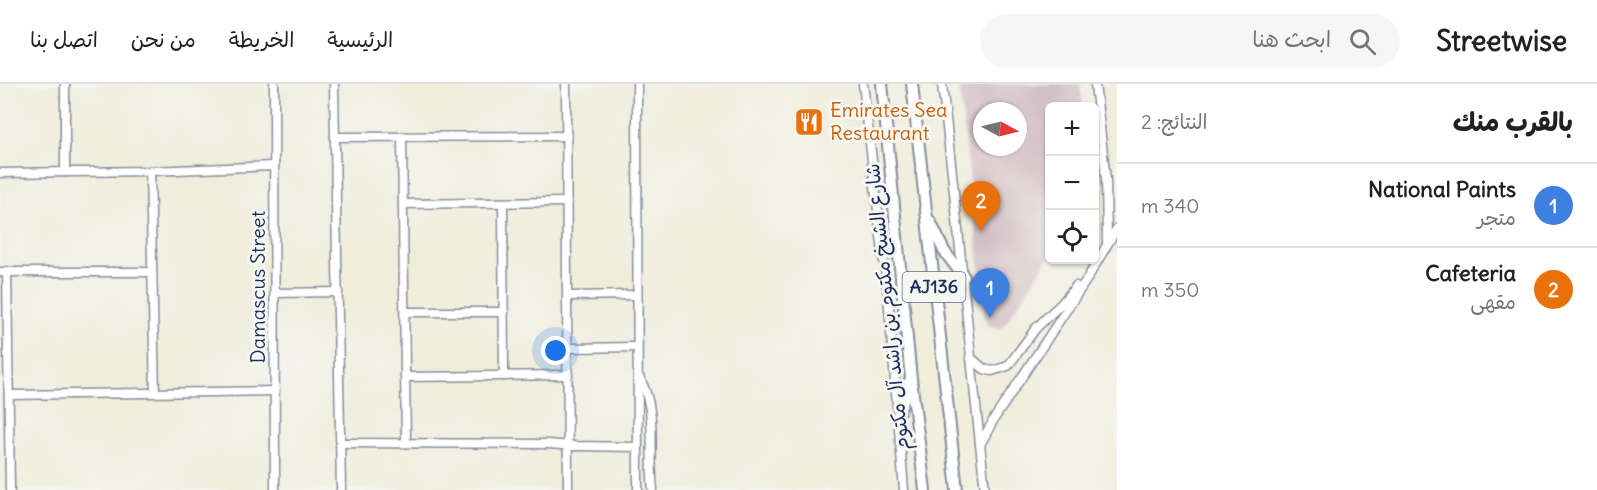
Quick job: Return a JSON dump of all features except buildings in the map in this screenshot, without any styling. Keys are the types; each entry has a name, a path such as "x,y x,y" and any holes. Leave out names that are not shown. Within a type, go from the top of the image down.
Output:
{"main road":[{"path":"876,84 886,118"},
{"name":"شارع الشيخ مكتوم بن راشد آل مكتوم","path":"882,84 910,379 925,490"},
{"name":"AJ136","path":"912,84 957,490"},
{"path":"925,208 944,251 964,277"},
{"path":"897,418 910,379"}],"street":[{"path":"65,84 65,172"},
{"path":"268,84 274,96"},
{"name":"Damascus Street","path":"274,84 276,490"},
{"path":"274,96 281,84"},
{"path":"334,84 341,490"},
{"path":"566,84 568,490"},
{"path":"637,84 638,490"},
{"path":"863,84 888,295 904,490"},
{"path":"942,84 985,490"},
{"path":"1095,84 1106,180 1107,243"},
{"path":"335,137 567,136"},
{"path":"402,137 406,443"},
{"path":"0,173 150,171 274,166"},
{"path":"150,171 154,393"},
{"path":"403,204 567,202"},
{"path":"503,203 504,376"},
{"path":"970,357 984,369 1000,370 1008,366 1036,328 1062,303 1090,270 1117,228"},
{"path":"980,445 994,419 1087,279 1090,270"},
{"path":"10,490 4,272 152,272"},
{"path":"275,293 338,292"},
{"path":"568,296 637,295"},
{"path":"405,312 504,312"},
{"path":"568,348 637,347"},
{"path":"405,377 568,375"},
{"path":"639,376 651,407 654,490"},
{"path":"9,396 275,391"},
{"path":"340,443 638,447"}],"shaded area":[{"path":"959,84 1080,84 1082,102 1045,102 1045,263 1002,329 986,325"}],"place":[{"name":"Emirates Sea Restaurant","path":"809,122"},
{"name":"Cafeteria","path":"981,231"},
{"name":"National Paints","path":"990,318"}]}
